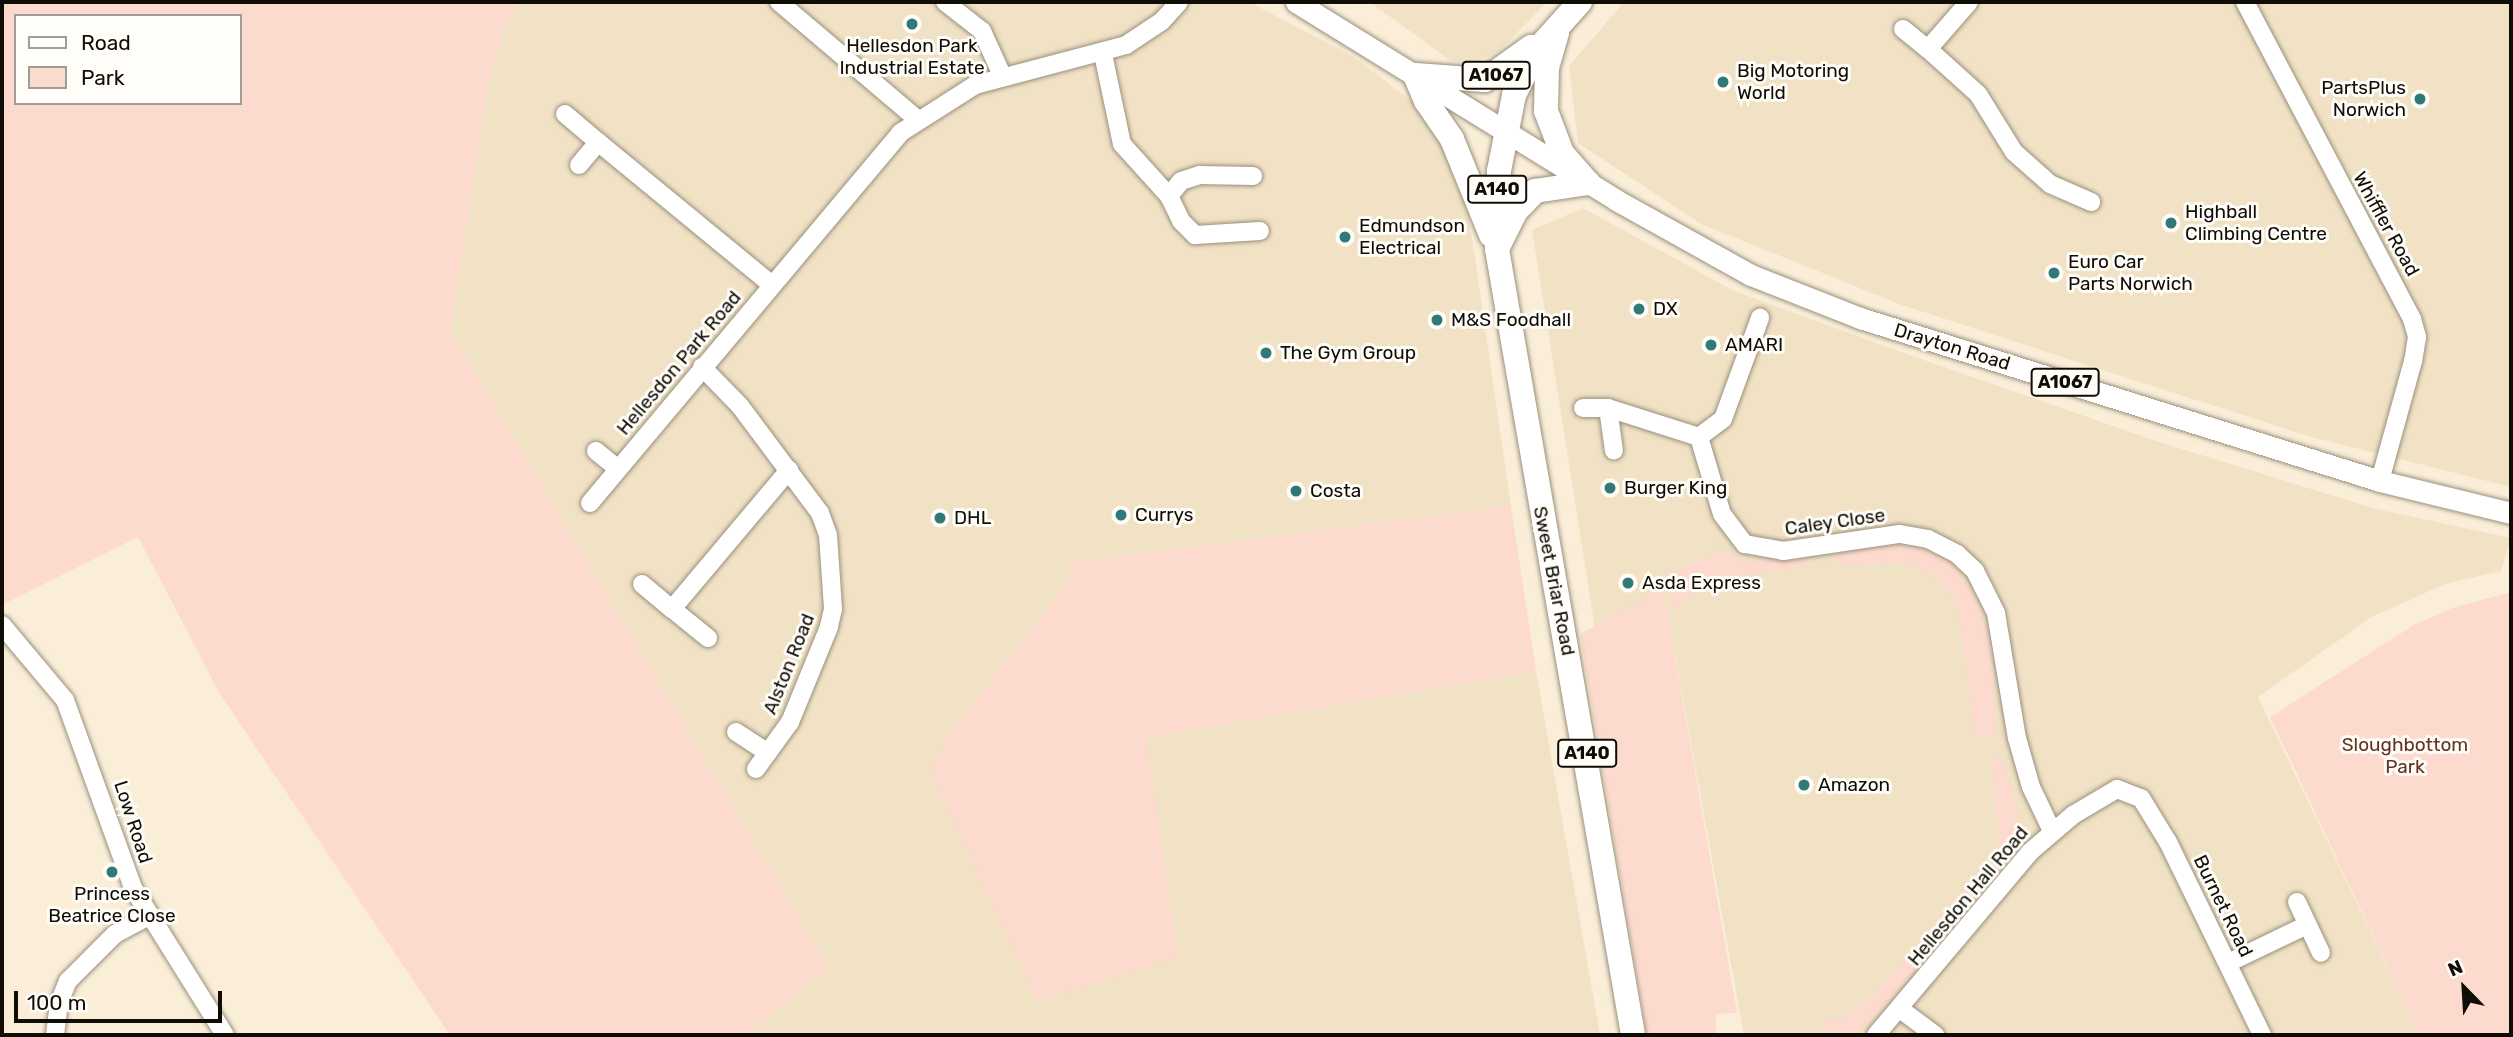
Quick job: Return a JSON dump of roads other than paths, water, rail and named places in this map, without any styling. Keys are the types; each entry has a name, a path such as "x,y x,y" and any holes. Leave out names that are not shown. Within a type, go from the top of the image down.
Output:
{"highway":[{"name":"A140","path":"1506,129 1524,72 1560,23 1580,2"},
{"name":"A1067","path":"1415,75 1485,80 1560,23"},
{"name":"A140","path":"1560,23 1547,69 1546,111 1562,153 1588,183"},
{"name":"A140","path":"1415,75 1426,101 1452,139 1497,249"},
{"name":"Sweet Briar Road","path":"1506,129 1496,205 1497,249 1632,1034"},
{"path":"1497,249 1516,211 1535,191 1588,183"}],"main road":[{"name":"A1067","path":"1296,2 1506,129"},
{"name":"Drayton Road","path":"1506,129 1588,183 1751,275 1860,318 2379,481 2511,513"}],"street":[{"path":"779,2 917,119"},
{"path":"945,2 982,31 1002,75"},
{"name":"Hellesdon Park Road","path":"590,503 771,284 917,119 1002,75 1103,54 1146,34 1179,2"},
{"path":"1928,49 1969,2"},
{"name":"Whiffler Road","path":"2245,2 2412,319 2417,337 2413,361 2379,481"},
{"path":"1903,29 1978,94 2014,152 2050,184 2091,202"},
{"path":"1103,54 1122,144 1169,196 1195,235 1260,231"},
{"name":"Hellesdon Park Road","path":"565,114 771,284"},
{"path":"579,165 598,142"},
{"path":"1169,196 1181,181 1200,175 1253,176"},
{"path":"1583,408 1608,408 1699,437 1723,419 1760,318"},
{"name":"Alston Road","path":"702,367 740,406 789,470 820,513 828,535 833,609 790,722 756,769"},
{"path":"1608,408 1614,451"},
{"name":"Caley Close","path":"1699,437 1722,514 1745,544 1783,551 1900,534 1928,539 1957,554 1975,571 1996,613 2017,738 2034,797 2052,831"},
{"path":"596,450 618,469"},
{"path":"672,609 789,470"},
{"path":"642,584 708,638"},
{"name":"Low Road","path":"2,625 65,699 147,917 225,1035"},
{"path":"736,732 768,754"},
{"name":"Hellesdon Hall Road","path":"1876,1035 2008,875 2052,831 2117,789 2141,798"},
{"name":"Burnet Road","path":"2141,798 2228,962 2262,1035"},
{"path":"2297,902 2321,953"},
{"path":"55,1035 58,1003 68,981 115,934 147,917"},
{"path":"2228,962 2307,925"},
{"path":"1900,1009 1935,1035"}],"place":[{"name":"Hellesdon Park Industrial Estate","path":"912,24"},
{"name":"Big Motoring World","path":"1723,82"},
{"name":"PartsPlus Norwich","path":"2420,99"},
{"name":"Highball Climbing Centre","path":"2171,223"},
{"name":"Edmundson Electrical","path":"1345,237"},
{"name":"Euro Car Parts Norwich","path":"2054,273"},
{"name":"DX","path":"1639,309"},
{"name":"M&S Foodhall","path":"1437,320"},
{"name":"AMARI","path":"1711,345"},
{"name":"The Gym Group","path":"1266,353"},
{"name":"Burger King","path":"1610,488"},
{"name":"Costa","path":"1296,491"},
{"name":"Currys","path":"1121,515"},
{"name":"DHL","path":"940,518"},
{"name":"Asda Express","path":"1628,583"},
{"name":"Amazon","path":"1804,785"},
{"name":"Princess Beatrice Close","path":"112,872"}],"park label":[{"name":"Sloughbottom Park","path":"2405,756"}]}
